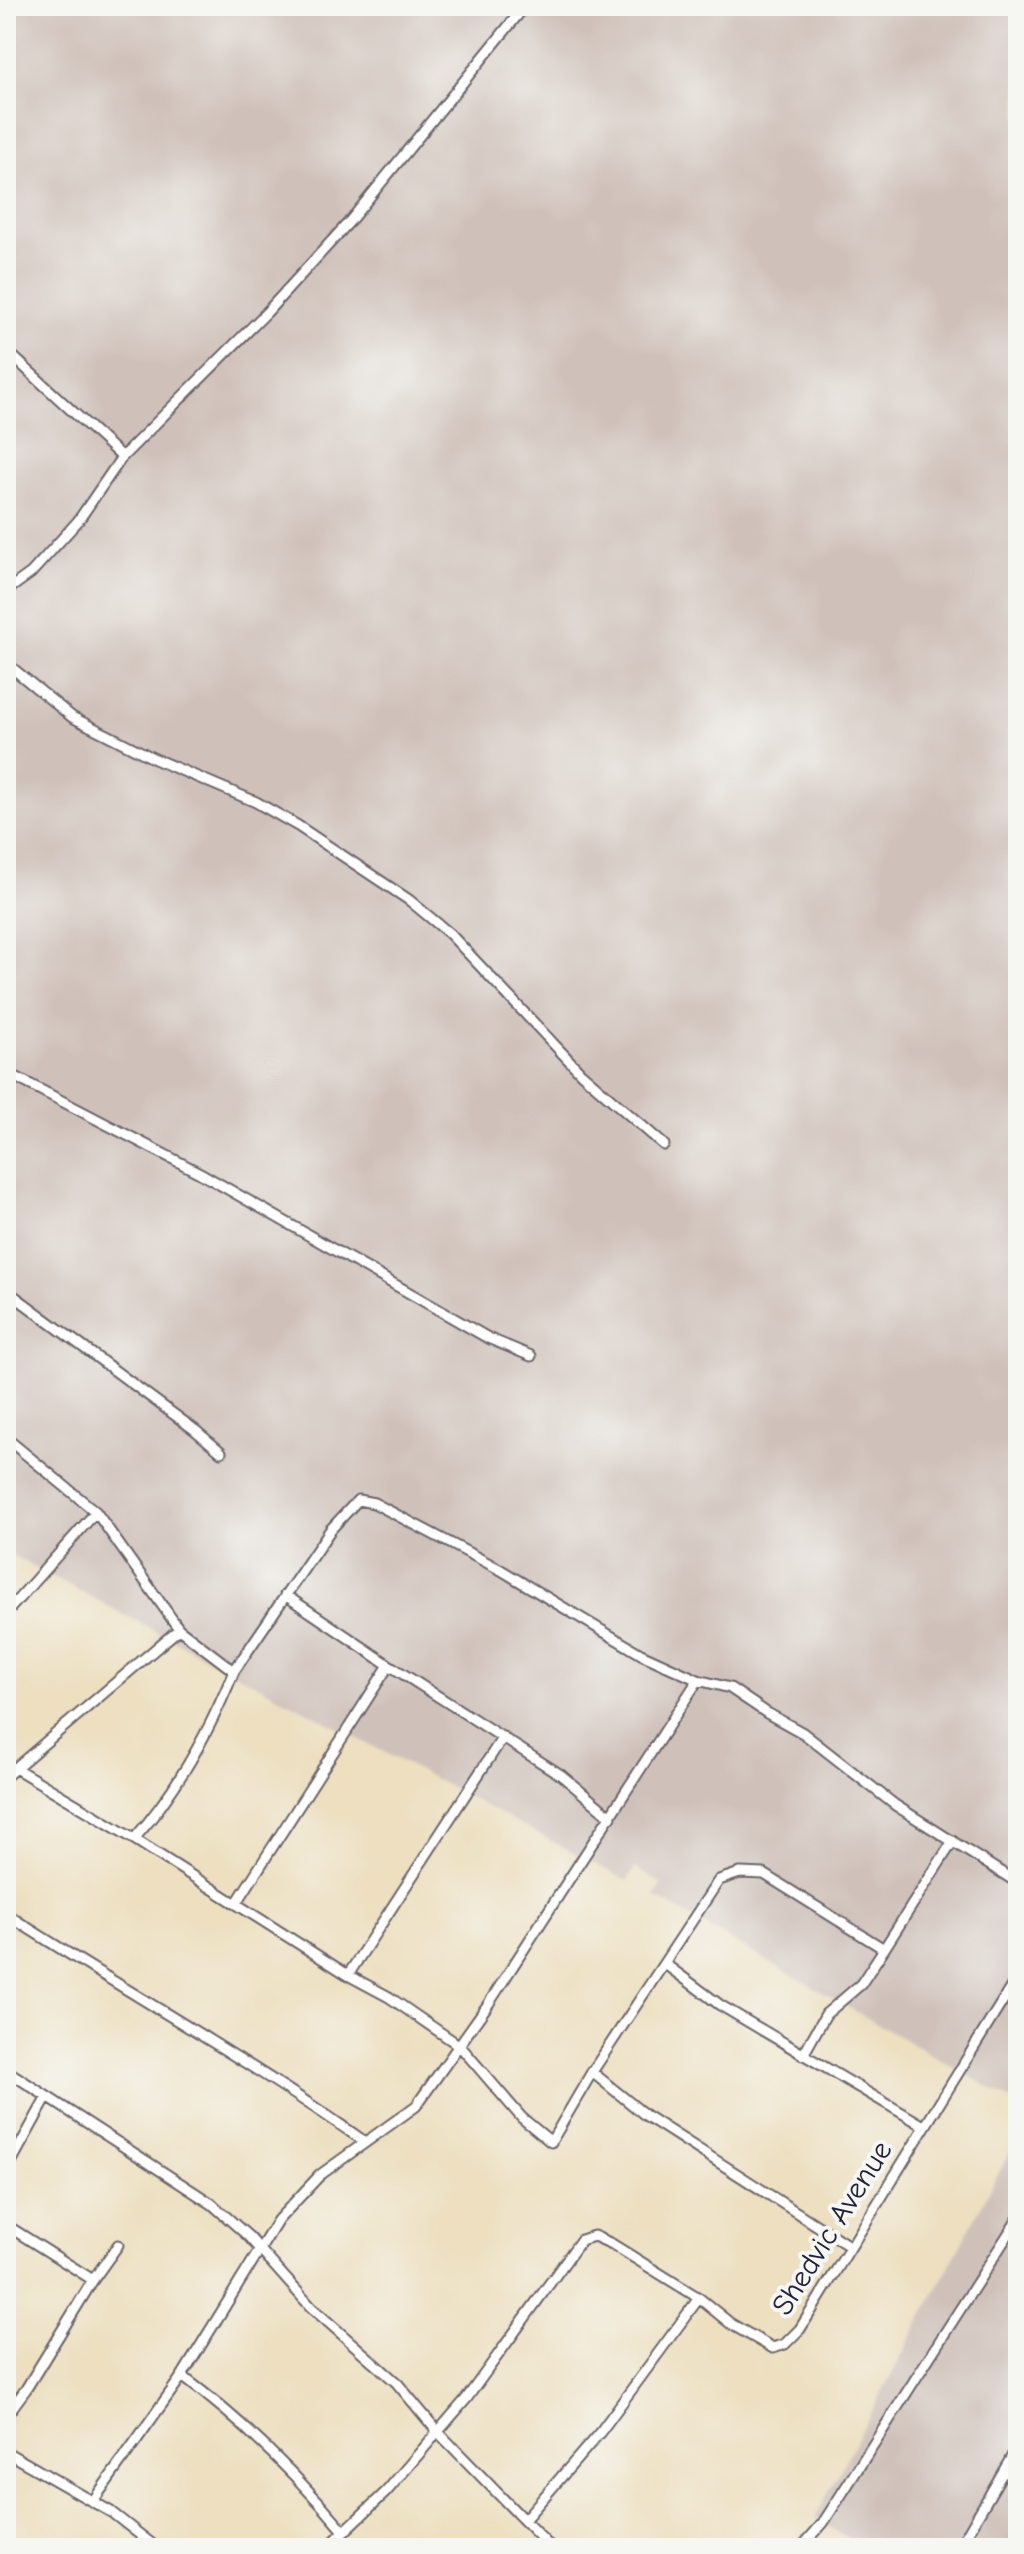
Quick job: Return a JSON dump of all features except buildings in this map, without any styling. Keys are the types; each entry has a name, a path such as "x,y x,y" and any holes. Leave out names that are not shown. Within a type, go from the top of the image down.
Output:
{"street":[{"path":"6,591 31,573 78,521 122,457 192,389 342,230 525,6"},
{"path":"6,350 122,457"},
{"path":"6,663 72,717 143,754 256,802 298,826 409,900 450,934 581,1073 664,1145"},
{"path":"6,1072 200,1173 488,1338 531,1356"},
{"path":"6,1290 221,1452"},
{"path":"6,1438 96,1512 179,1629 234,1671"},
{"path":"134,1839 158,1813 219,1707 234,1671 331,1529 358,1500 441,1536 641,1654 698,1680 730,1688 803,1733 895,1805 1018,1883"},
{"path":"6,1613 96,1512"},
{"path":"285,1595 561,1775 611,1817"},
{"path":"6,1776 179,1629"},
{"path":"236,1904 389,1665"},
{"path":"93,2501 182,2376 278,2220 320,2175 416,2106 460,2046 698,1680"},
{"path":"348,1975 503,1737"},
{"path":"15,1768 134,1839 348,1975 389,1997 460,2046 522,2118 551,2142 592,2072 719,1880 740,1873 764,1874 884,1949"},
{"path":"803,2055 826,2014 861,1984 953,1841"},
{"path":"6,1914 116,1985 305,2099 365,2142"},
{"path":"665,1964 720,2005 924,2126"},
{"name":"Shedvic Avenue","path":"437,2431 467,2398 581,2240 594,2236 699,2298 731,2324 773,2348 785,2344 800,2329 1018,1976"},
{"path":"6,2070 212,2204 260,2247 311,2307 397,2383 437,2431 547,2544 534,2548"},
{"path":"592,2072 645,2115 849,2246"},
{"path":"6,2171 47,2097"},
{"path":"801,2548 832,2510 1018,2219"},
{"path":"6,2225 93,2280"},
{"path":"6,2416 118,2245"},
{"path":"525,2519 601,2431 699,2298"},
{"path":"182,2376 251,2431 313,2494 344,2531"},
{"path":"327,2548 386,2492 437,2431"},
{"path":"959,2548 1018,2446"},
{"path":"6,2452 93,2501 157,2548"},
{"path":"1004,2471 1018,2479"}],"shaded area":[{"path":"6,6 1018,6 1018,2104 655,1897 662,1884 635,1868 627,1881 6,1552"},
{"path":"1018,2137 1018,2548 853,2548 855,2542 815,2518"}]}
